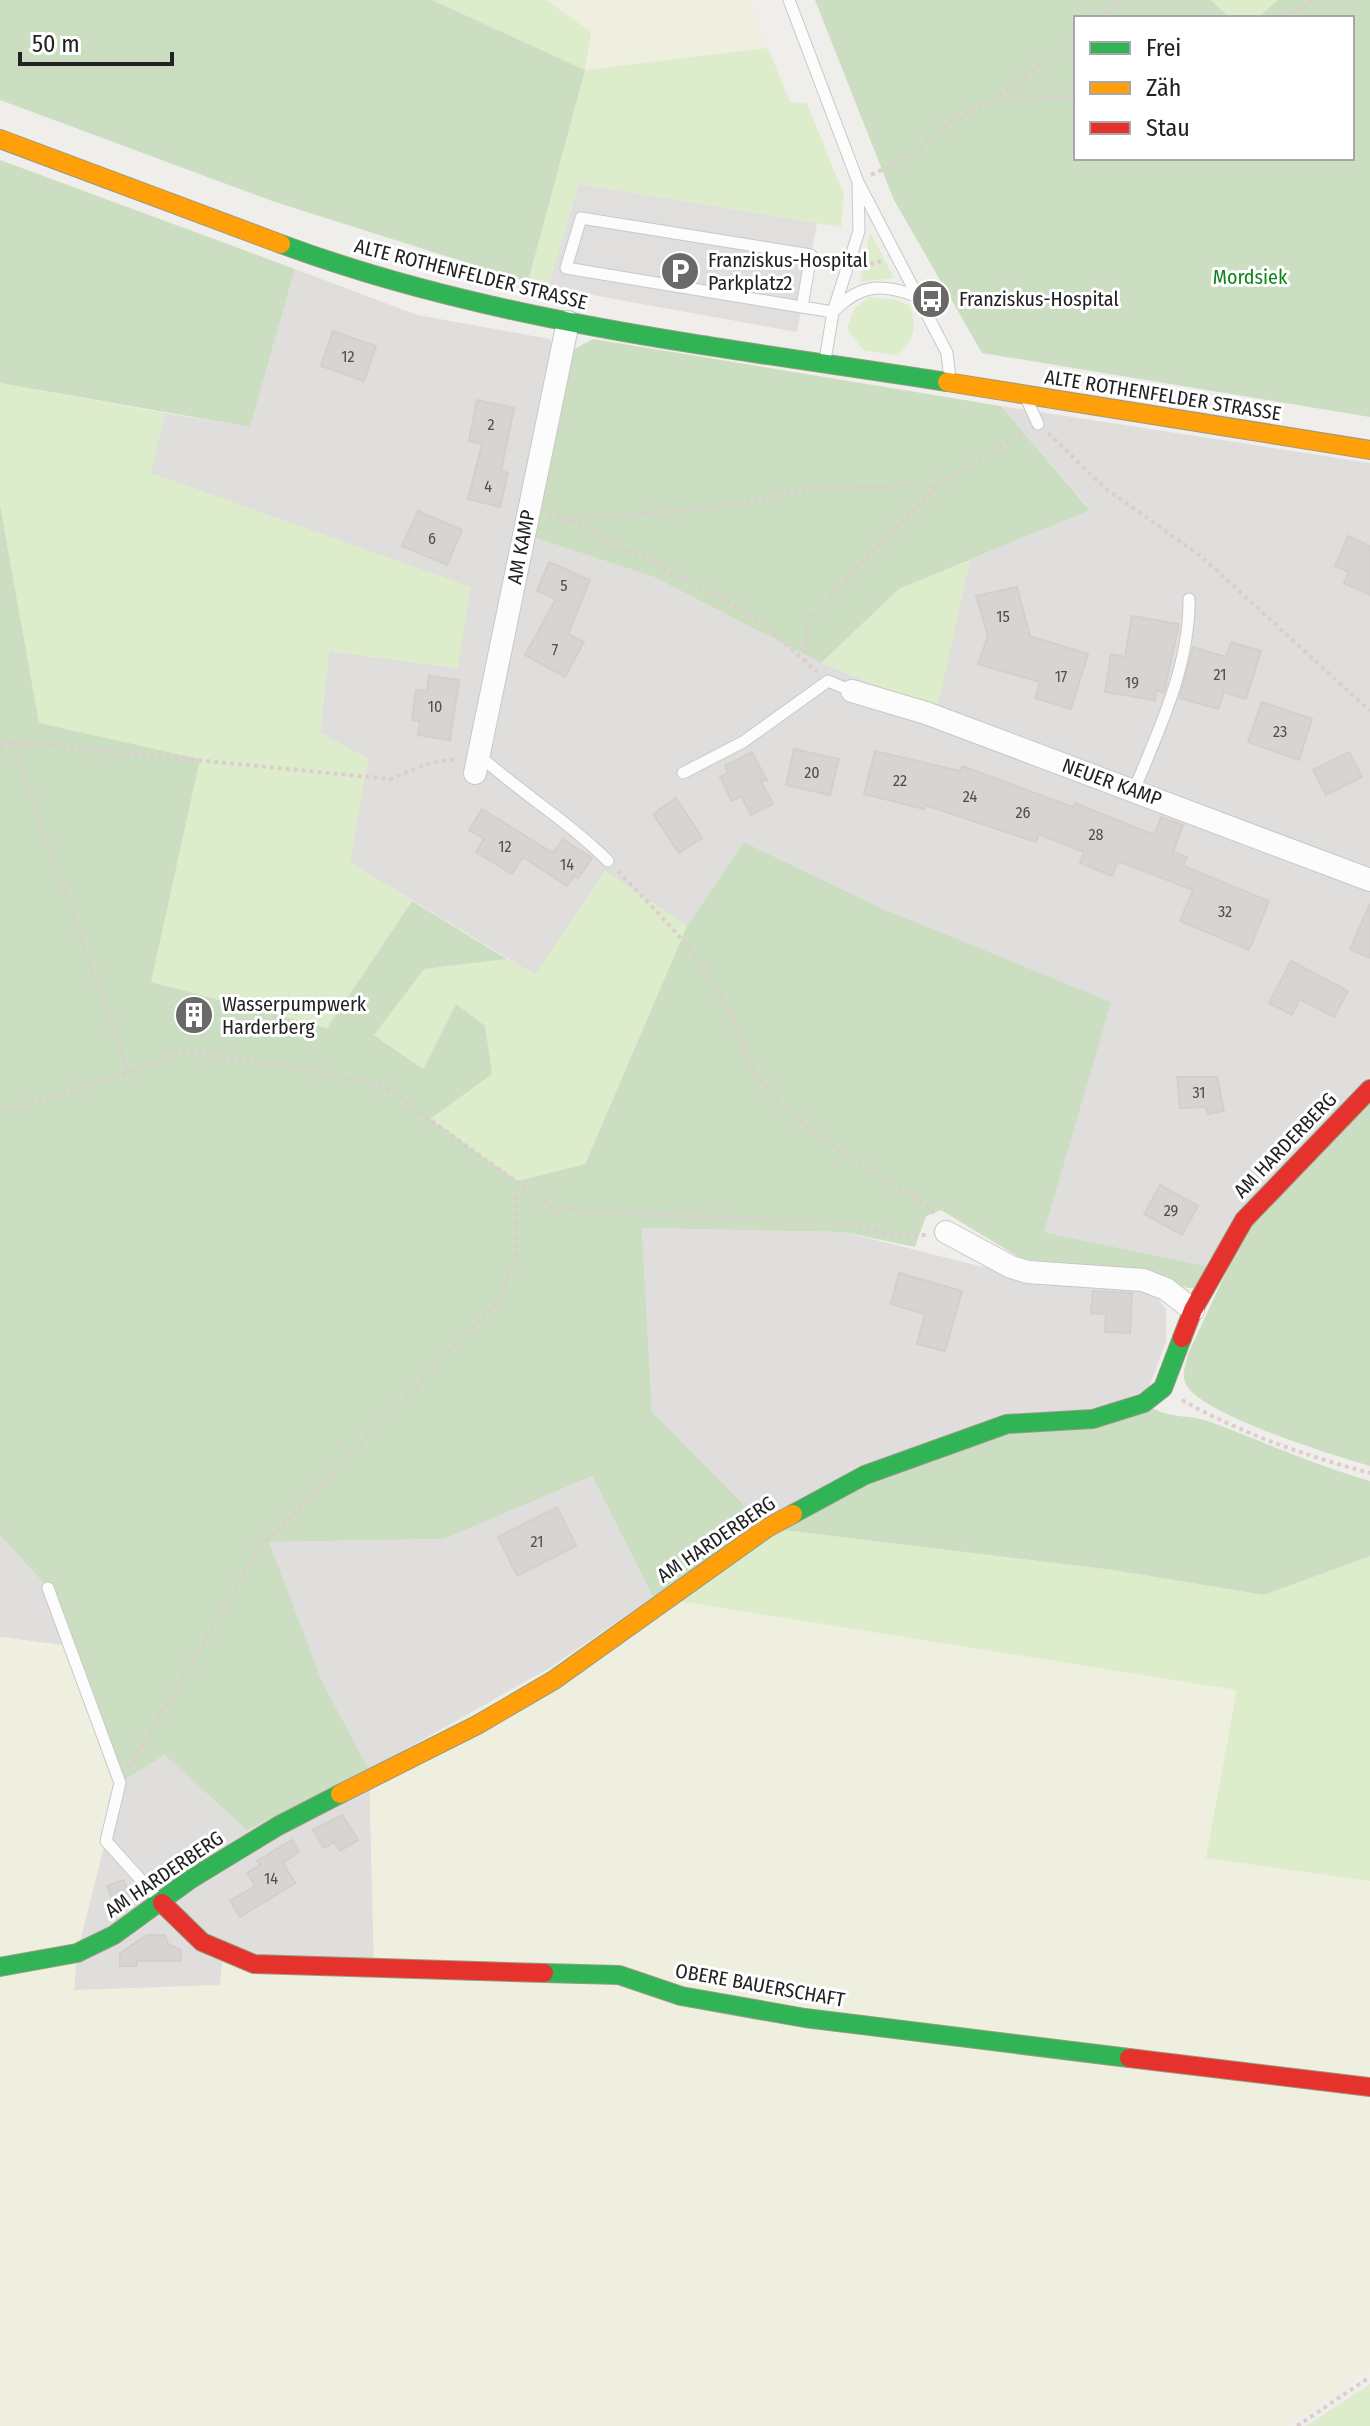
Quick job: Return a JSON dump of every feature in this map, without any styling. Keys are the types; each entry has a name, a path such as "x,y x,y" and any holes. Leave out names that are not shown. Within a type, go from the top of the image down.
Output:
{"street":[{"name":"ALTE ROTHENFELDER STRASSE","path":"0,139 338,265 568,322 1370,450"},
{"name":"AM KAMP","path":"478,764 568,322"},
{"name":"NEUER KAMP","path":"852,691 926,713 1370,880"},
{"name":"AM HARDERBERG","path":"0,1967 77,1953 114,1935 191,1879 278,1826 465,1731 554,1680 767,1528 865,1475 1007,1424 1093,1419 1144,1403 1163,1388 1193,1310 1244,1220 1370,1089"},
{"path":"946,1232 1011,1267 1028,1272 1156,1284 1193,1310"},
{"name":"OBERE BAUERSCHAFT","path":"162,1903 188,1935 223,1955 254,1964 619,1975 681,1996 805,2018 1370,2087"}],"lane":[{"path":"789,0 858,182 947,353 951,369 950,384"},
{"path":"824,364 833,312 859,231 858,182"},
{"path":"802,307 811,255 581,218 566,268 582,270 802,307 833,312"},
{"path":"833,312 849,296 871,287 897,289 916,296"},
{"path":"1027,395 1028,406 1038,424"},
{"path":"1134,790 1159,730 1186,641 1189,599"},
{"path":"683,773 743,742 828,681 852,691"},
{"path":"478,764 506,779 577,830 608,861"},
{"path":"48,1588 120,1783 106,1841 162,1903"}],"path":[{"path":"1100,16 1120,0"},
{"path":"1285,16 1314,0"},
{"path":"858,182 911,156 947,124 999,96 1074,37"},
{"path":"999,96 1074,98"},
{"path":"851,261 875,264 894,254"},
{"path":"805,662 807,621 938,485 1038,424 1105,488 1202,557 1370,711"},
{"path":"528,513 571,520 715,508 820,487 938,485"},
{"path":"571,520 754,616 828,681"},
{"path":"0,747 13,742 390,779 430,763 478,764"},
{"path":"13,742 128,1072"},
{"path":"0,1111 128,1072 180,1051 309,1069 384,1087 555,1209 845,1223 900,1236 946,1232 930,1208 793,1113 765,1087 747,1062 725,1004 687,942 608,861"},
{"path":"120,1783 260,1547 496,1305 516,1259 517,1181"},
{"path":"1163,1388 1220,1420 1318,1459 1370,1473"},
{"path":"1297,2426 1370,2377"}],"shaded area":[{"name":"Franziskus-Hospital Parkplatz2","path":"579,184 817,223 797,332 548,287"},
{"path":"295,269 417,315 550,339 553,347 530,536 654,577 821,663 936,710 970,560 1090,509 1001,406 1370,463 1370,1100 1227,1271 1044,1232 883,909 744,842 687,926 605,871 535,975 349,862 368,759 320,733 329,651 458,668 150,473 165,413 250,427"},
{"path":"642,1228 844,1232 1027,1278 1140,1288 1157,1297 1166,1309 1166,1342 1148,1390 767,1528 652,1412"},
{"path":"592,1476 653,1597 374,1969 223,1956 220,1985 74,1991 77,1953 120,1783 165,1755 369,1770 321,1679 268,1542 444,1539"},
{"path":"0,1535 48,1588 69,1646 0,1637"}],"green space":[{"path":"0,0 432,0 585,70 528,282 275,202 0,100"},
{"path":"432,0 546,0 591,32 585,70"},
{"path":"546,0 751,0 768,48 585,70 591,32"},
{"name":"Mordsiek","path":"815,0 1211,0 1228,16 1074,16 1074,160 1354,160 1354,16 1259,16 1278,0 1370,0 1370,417 982,353 894,200"},
{"path":"1211,0 1278,0 1259,16 1228,16"},
{"path":"768,48 790,102 807,103 844,195 841,227 580,184 548,287 528,282 585,70"},
{"path":"0,160 295,269 250,427 0,383"},
{"path":"870,232 894,278 860,282"},
{"path":"869,297 897,300 910,306 913,333 897,356 863,350 847,329 854,309"},
{"path":"593,339 1001,406 1090,510 899,589 821,663 654,577 530,536 571,351"},
{"path":"0,383 165,413 151,473 471,587 458,668 329,651 320,733 368,759 350,862 412,901 327,1028 150,982 200,759 39,724 0,505"},
{"path":"0,505 39,723 200,759 151,982 327,1028 412,901 507,959 424,969 374,1035 423,1069 456,1004 485,1026 492,1074 430,1119 517,1181 585,1164 687,926 744,842 883,909 1111,1002 1044,1232 1209,1267 1197,1288 1187,1288 1146,1272 1022,1259 941,1210 926,1216 915,1247 844,1232 642,1228 652,1412 766,1527 1007,1424 1154,1409 1208,1421 1370,1481 1370,1556 1264,1595 1113,1570 767,1528 653,1597 592,1476 444,1539 269,1542 321,1679 369,1770 247,1830 165,1755 120,1783 48,1588 0,1535"},
{"path":"970,560 937,710 821,663 899,589"},
{"path":"605,871 687,926 584,1165 517,1181 430,1119 456,1004 423,1069 373,1034 424,969 507,959 535,974"},
{"path":"1370,1100 1370,1466 1270,1432 1215,1408 1196,1396 1186,1384 1184,1373 1188,1354 1249,1223"},
{"path":"767,1528 1113,1570 1263,1595 1370,1556 1370,1881 1206,1858 1237,1690 653,1597"},
{"path":"653,1597 1238,1690 1207,1858 1370,1881 1370,2369 1288,2426 0,2426 0,1637 69,1646 120,1783 77,1953 74,1990 220,1985 223,1955 374,1969 369,1770 551,1667"},
{"path":"1370,2384 1370,2426 1306,2426"}],"building":[{"path":"333,331 376,346 364,381 321,366"},
{"path":"477,400 514,408 501,471 508,473 500,507 468,499 482,444 469,441"},
{"path":"418,511 462,530 447,565 402,546"},
{"path":"1348,536 1370,546 1370,595 1344,583 1349,572 1335,566"},
{"path":"549,562 590,580 568,634 584,642 565,677 525,655 556,599 537,591"},
{"path":"1017,587 1030,636 1088,654 1071,709 1035,698 1040,682 978,664 988,636 976,596"},
{"path":"1132,616 1179,624 1164,693 1156,690 1155,700 1105,692 1111,654 1125,657"},
{"path":"1231,642 1261,651 1246,699 1224,692 1218,709 1180,698 1193,647 1226,657"},
{"path":"429,676 459,680 450,740 418,735 420,721 412,720 416,690 427,691"},
{"path":"1262,702 1312,719 1299,760 1248,742"},
{"path":"794,749 839,759 830,795 786,785"},
{"path":"875,751 960,771 962,766 1073,807 1075,803 1154,835 1161,817 1183,825 1173,852 1187,857 1183,866 1269,901 1249,950 1180,921 1193,890 1118,861 1112,876 1080,863 1084,852 1039,834 1036,842 925,805 924,809 864,794"},
{"path":"752,752 767,781 760,779 773,804 751,815 741,796 732,801 720,777 728,773 725,766"},
{"path":"1349,752 1362,777 1326,795 1313,770"},
{"path":"676,798 702,838 679,853 653,814"},
{"path":"482,809 553,853 563,839 592,858 578,878 574,876 567,886 523,857 512,874 476,852 484,839 469,830"},
{"path":"1370,904 1370,958 1350,949"},
{"path":"1291,961 1348,991 1334,1017 1300,999 1292,1015 1269,1003"},
{"path":"1177,1077 1217,1077 1224,1111 1208,1114 1205,1107 1180,1108"},
{"path":"1160,1185 1198,1206 1182,1235 1144,1214"},
{"path":"899,1273 962,1291 945,1351 917,1344 925,1314 891,1304"},
{"path":"1093,1291 1132,1293 1130,1333 1105,1332 1106,1314 1091,1313"},
{"path":"557,1507 576,1546 517,1576 498,1537"},
{"path":"342,1815 358,1840 340,1851 334,1842 324,1848 313,1830"},
{"path":"292,1840 299,1852 283,1863 295,1883 240,1917 230,1901 255,1886 247,1873 260,1865 257,1861"},
{"path":"124,1880 131,1899 116,1910 107,1886"},
{"path":"147,1935 165,1935 168,1944 181,1950 181,1961 137,1961 137,1966 120,1966 120,1953"}],"traffic: fast":[{"path":"281,244 361,271 526,313 694,344 947,382"},
{"path":"793,1514 865,1475 1007,1424 1093,1419 1144,1403 1163,1388 1182,1338"},
{"path":"0,1967 77,1953 114,1935 191,1879 278,1826 340,1794"},
{"path":"544,1973 619,1975 681,1996 805,2018 1129,2058"}],"traffic: slow":[{"path":"0,139 281,244"},
{"path":"947,382 1370,450"},
{"path":"340,1794 477,1725 554,1680 767,1528 793,1514"}],"traffic: jam":[{"path":"1182,1338 1193,1310 1244,1220 1370,1089"},
{"path":"162,1903 202,1942 254,1964 544,1973"},
{"path":"1129,2058 1370,2087"}],"place":[{"name":"Franziskus-Hospital Parkplatz2","path":"680,271"},
{"name":"Franziskus-Hospital","path":"931,299"},
{"name":"Wasserpumpwerk Harderberg","path":"194,1015"}]}
